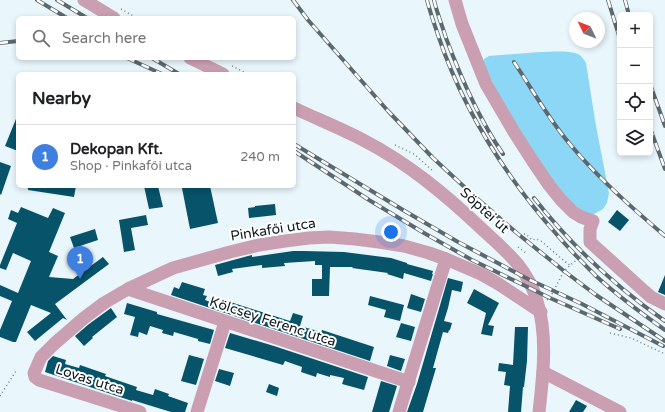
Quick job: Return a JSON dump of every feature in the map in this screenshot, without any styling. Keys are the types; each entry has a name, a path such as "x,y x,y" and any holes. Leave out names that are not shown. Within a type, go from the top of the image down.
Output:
{"street":[{"path":"84,0 111,16"},
{"path":"454,0 486,84 518,138 545,179 561,200 574,212 581,217 593,221 590,229 590,242 651,297 665,304"},
{"path":"194,60 219,72"},
{"name":"Söptei út","path":"296,109 362,140 416,172 436,188 512,257 534,290 539,306 543,333 539,412"},
{"name":"Pinkafői utca","path":"34,372 41,357 84,318 104,303 128,289 173,268 224,253 259,245 309,238 348,238 404,246 429,252 468,268 539,306"},
{"path":"399,412 446,259"},
{"name":"Kölcsey Ferenc utca","path":"128,289 409,382"},
{"path":"197,412 225,322"},
{"name":"Lovas utca","path":"34,372 35,377 39,380 140,412"},
{"path":"542,372 620,412"}],"path":[{"path":"524,234 532,240 536,239 541,241 571,266"},
{"path":"539,306 548,300 564,271 588,250 590,242"},
{"path":"610,333 630,338 665,354"},
{"path":"0,396 16,371"}],"shaded area":[{"path":"540,52 574,53 581,56 586,63 609,193 607,203 603,209 594,214 586,214 564,197 512,120 483,64 484,59 489,56"}],"building":[{"path":"16,119 16,150 5,146"},
{"path":"0,162 11,166 1,195 0,194"},
{"path":"28,188 76,188 74,197 28,190"},
{"path":"144,188 158,188 163,207 149,209"},
{"path":"182,188 210,188 218,223 190,229"},
{"path":"275,204 276,215 249,218 248,208"},
{"path":"21,207 48,218 53,208 65,213 49,252 58,256 49,277 73,279 103,257 109,264 55,304 67,320 63,318 35,341 27,332 51,313 31,305 16,342 13,342 0,337 0,330 12,301 0,296 0,285 18,293 31,261 13,253 6,270 0,268 0,265 17,223 8,219 11,210 18,213"},
{"path":"617,210 629,220 620,231 608,222"},
{"path":"146,215 148,225 131,228 135,250 124,252 119,220"},
{"path":"95,229 98,240 74,248 70,237"},
{"path":"293,251 344,252 391,258 433,271 433,274 431,281 404,273 403,279 387,274 388,273 352,268 353,267 330,267 329,296 312,296 312,279 322,279 322,265 315,265 315,261 284,263 285,266 262,268 262,265 232,269 233,272 218,276 215,265 252,255 252,257"},
{"path":"665,275 665,295 658,292"},
{"path":"448,278 463,282 461,292 452,290 444,321 452,323 450,330 448,333 443,332 433,368 436,368 423,412 407,412 417,384"},
{"path":"182,282 205,289 203,295 207,296 205,300 219,305 221,299 290,321 293,313 303,316 300,326 321,332 322,330 374,347 370,361 171,295 174,287 179,289"},
{"path":"474,289 499,303 488,325 494,326 492,336 481,334 486,313 467,303"},
{"path":"411,294 425,299 421,312 407,308"},
{"path":"370,296 404,305 400,321 384,317 386,310 368,305"},
{"path":"127,303 157,312 157,314 214,330 210,344 174,332 173,336 162,333 163,330 150,326 147,335 139,332 138,337 130,335 135,317 124,314"},
{"path":"111,308 117,317 92,337 93,338 84,346 75,336"},
{"path":"401,323 415,327 411,341 396,337"},
{"path":"515,327 528,327 527,361 521,412 508,412 510,386 504,385 506,372 498,371 499,363 513,365"},
{"path":"230,333 368,377 364,390 342,384 344,378 330,375 330,377 317,373 316,377 301,372 302,367 285,361 283,365 225,348"},
{"path":"189,355 204,359 196,385 181,381"},
{"path":"390,355 405,359 401,371 387,366"},
{"path":"53,356 66,360 65,364 79,368 80,365 106,374 105,376 137,387 136,390 153,395 155,389 169,394 168,396 188,403 185,412 171,412 132,401 45,372 48,361"},
{"path":"219,369 234,373 230,386 215,381"},
{"path":"381,381 397,386 389,412 372,412"},
{"path":"269,384 279,388 277,396 266,392"},
{"path":"576,400 587,406 583,412 569,412"}],"railway":[{"path":"37,0 64,16"},
{"path":"57,0 84,16"},
{"path":"293,0 308,20 388,111 433,158 472,194 564,271 596,295 665,341"},
{"path":"427,0 448,63 460,90 488,142 521,190 539,214 596,276 665,330"},
{"path":"434,0 446,38 464,83 486,127 503,154"},
{"path":"608,0 617,29"},
{"path":"625,0 628,12"},
{"path":"0,43 16,41"},
{"path":"131,60 158,72"},
{"path":"155,60 176,72"},
{"path":"514,62 554,124 580,156 615,191 665,236"},
{"path":"653,92 665,126"},
{"path":"653,136 665,169"},
{"path":"296,145 458,242 528,279 582,304 663,346"},
{"path":"296,152 369,200 472,260 550,298 620,329"},
{"path":"534,198 579,249 612,280 665,321"}],"place":[{"name":"Dekopan Kft.","path":"80,279"}]}
